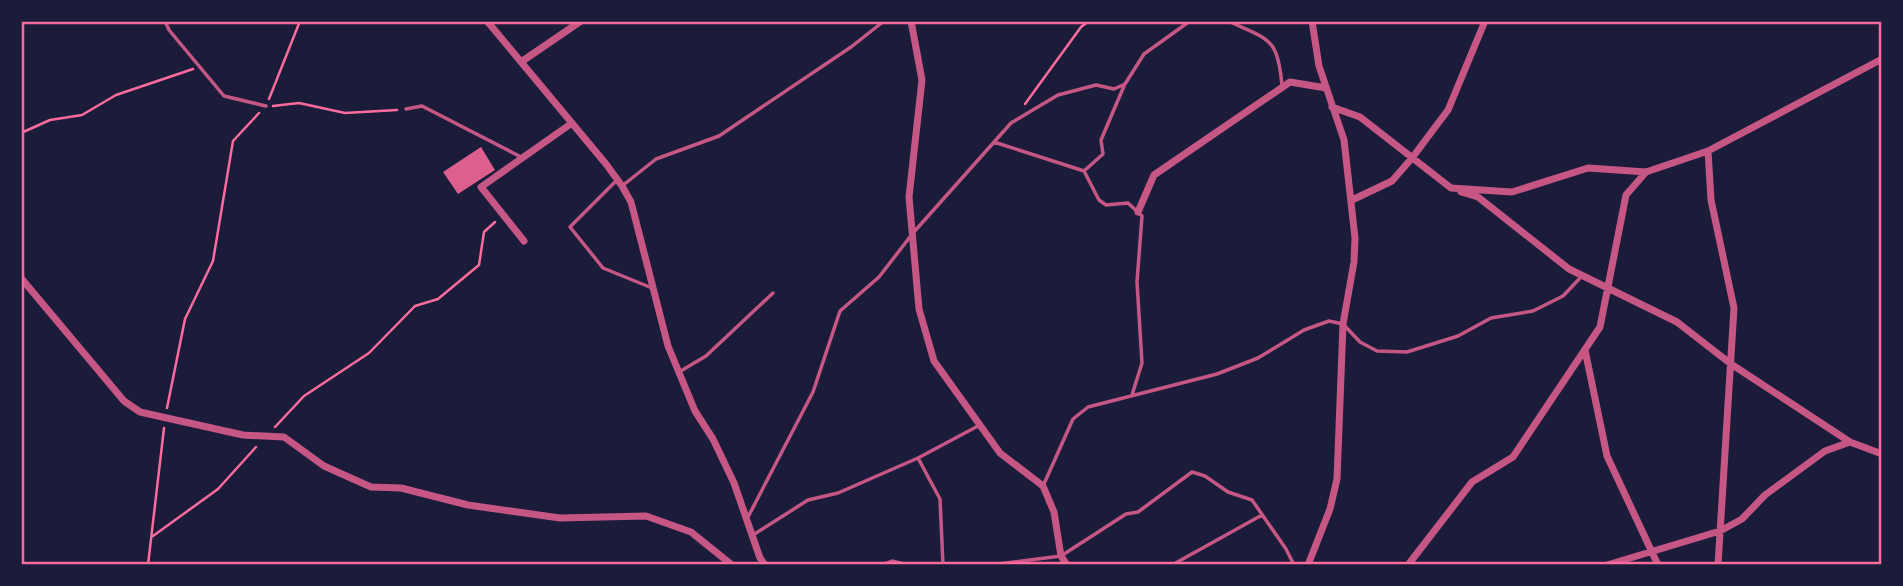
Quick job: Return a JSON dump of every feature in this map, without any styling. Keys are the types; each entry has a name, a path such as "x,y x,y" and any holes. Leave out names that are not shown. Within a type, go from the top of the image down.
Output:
{"street":[{"path":"487,21 620,183 631,202 668,346 695,411 713,439 734,483 762,562"},
{"path":"521,62 581,21"},
{"path":"911,21 922,80 909,197 919,309 934,361 1000,453 1043,486 1054,512 1061,556 1066,565"},
{"path":"1308,565 1330,509 1337,479 1343,324 1354,262 1355,238 1344,140 1319,66 1311,21"},
{"path":"1352,200 1392,181 1448,110 1485,21"},
{"path":"1451,188 1512,192 1588,168 1646,172 1708,150 1882,59"},
{"path":"1138,212 1154,175 1290,82 1326,88"},
{"path":"1332,107 1360,117 1451,188 1479,197 1569,269 1677,322 1731,364 1850,442 1882,454"},
{"path":"524,241 481,187 572,123"},
{"path":"1708,150 1711,200 1734,309 1717,565"},
{"path":"1408,565 1472,482 1513,457 1600,327 1626,194 1646,172"},
{"path":"21,278 124,401 140,412 243,435 284,437 324,466 372,487 401,488 468,505 560,518 646,516 691,532 732,565"},
{"path":"1585,350 1607,456 1658,565"},
{"path":"1607,565 1621,563 1720,531 1742,519 1765,495 1825,451 1850,442"}],"lane":[{"path":"165,21 169,30 225,96 266,106"},
{"path":"654,289 603,268 570,227 620,183 656,159 719,136 851,47 884,21"},
{"path":"1084,171 1103,154 1101,140 1125,84 1144,54 1190,21"},
{"path":"1228,21 1269,40 1280,58 1282,88"},
{"path":"747,520 813,392 840,311 879,277 913,233 1011,123 1058,95 1096,85 1114,89 1125,84"},
{"path":"406,109 422,106 523,158"},
{"path":"994,142 1084,171 1099,200 1106,205 1128,203 1142,216 1136,282 1142,363 1131,396"},
{"path":"1043,486 1073,419 1088,407 1217,374 1258,358 1304,330 1329,321 1343,324 1360,342 1377,351 1407,352 1458,336 1491,318 1533,311 1563,296 1583,275"},
{"path":"679,372 706,356 773,293"},
{"path":"752,536 808,500 838,492 918,458 980,425"},
{"path":"918,458 940,499 943,565"},
{"path":"990,565 1061,556 1126,514 1138,512 1192,472 1205,476 1228,492 1252,500 1294,565"},
{"path":"1172,565 1262,516"},
{"path":"883,565 892,561 908,565"},
{"path":"762,562 772,565"}],"path":[{"path":"148,565 165,417 185,319 213,261 233,141 266,106 300,21"},
{"path":"1011,123 1081,27 1089,21"},
{"path":"21,132 50,120 82,115 116,95 200,67"},
{"path":"266,106 299,103 345,113 406,109"},
{"path":"152,537 218,489 304,396 369,353 415,306 438,299 479,265 484,232 503,215"}],"building":[{"path":"481,147 495,170 458,194 443,172"}]}
